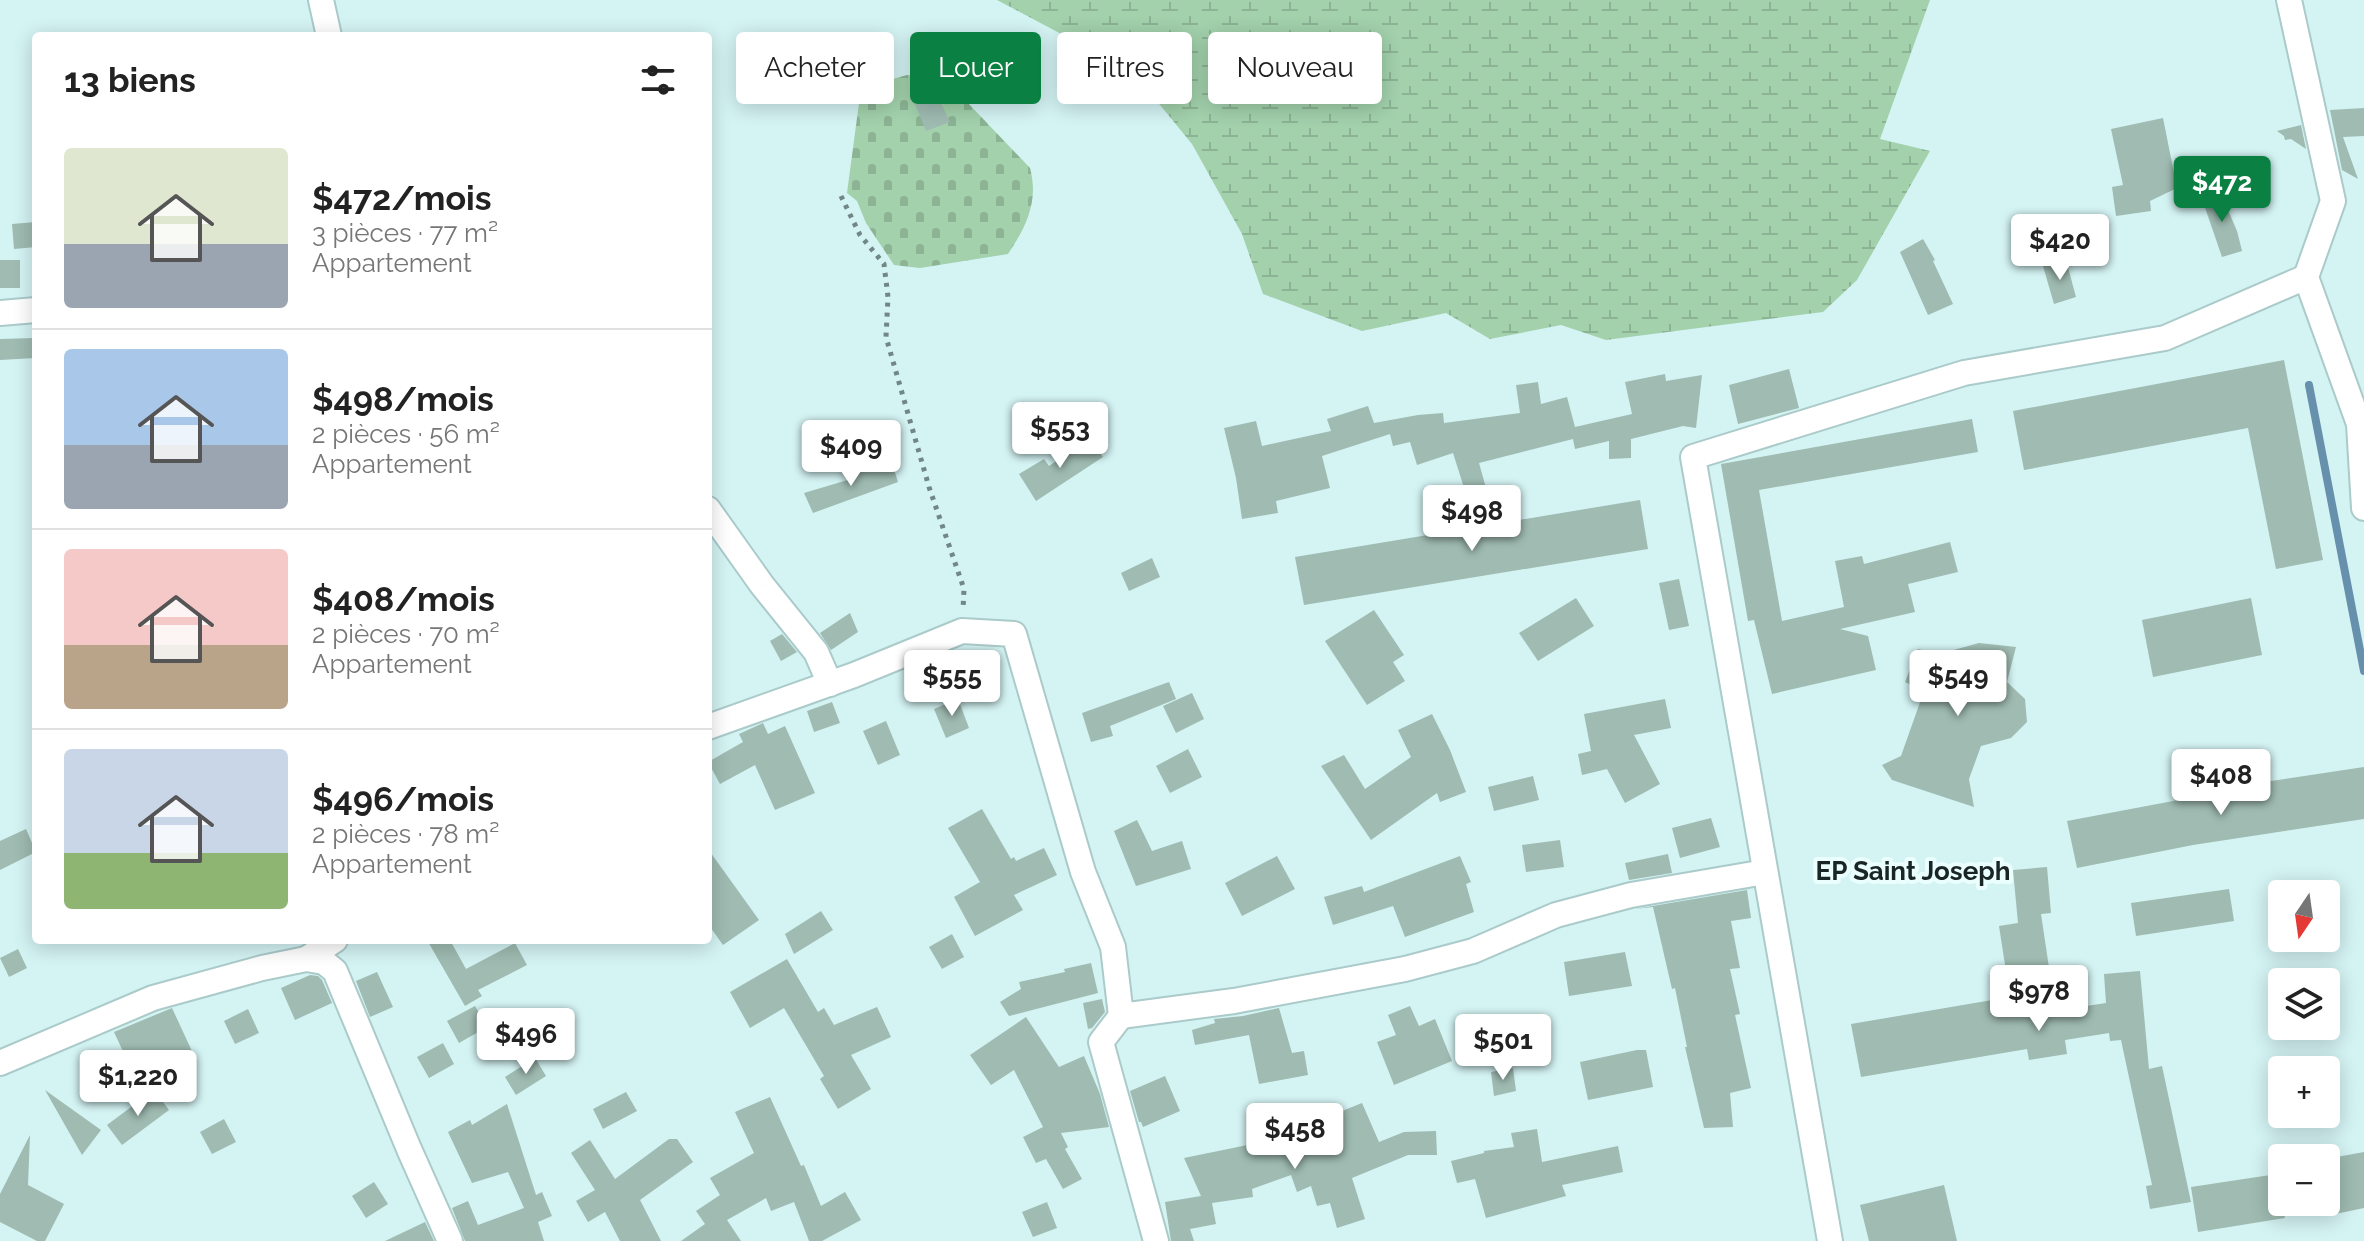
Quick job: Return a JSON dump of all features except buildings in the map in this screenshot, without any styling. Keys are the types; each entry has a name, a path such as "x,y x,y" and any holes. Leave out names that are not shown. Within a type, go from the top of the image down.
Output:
{"street":[{"path":"321,0 328,32"},
{"path":"2289,0 2333,201 2306,277 2359,424 2364,508"},
{"path":"1830,1241 1693,457 1964,373 2165,338 2306,277"},
{"path":"0,313 32,310"},
{"path":"712,515 762,585 816,652 830,684"},
{"path":"712,726 830,684 962,631 1014,634 1083,872 1113,947 1121,1016 1101,1042 1156,1241"},
{"path":"1121,1016 1234,1001 1405,969 1473,951 1556,915 1631,895 1765,872"},
{"path":"306,959 329,944"},
{"path":"0,1063 153,998 262,968 306,959 324,962 335,971 450,1241"}],"path":[{"path":"841,196 860,235 884,264 888,297 886,337 925,473 964,589 962,631"}],"green space":[{"path":"997,0 1930,0 1880,139 1930,151 1857,280 1823,312 1606,340 1561,325 1490,339 1446,313 1362,331 1263,294 1242,234 1192,144 1159,104 1192,104 1192,32 1057,32"},
{"path":"910,75 910,104 969,104 1030,168 1032,203 1008,254 920,268 894,265 866,223 857,201 847,193 859,104 894,104 894,79"}],"waterway":[{"path":"2309,385 2364,671"}],"district":[{"name":"EP Saint Joseph","path":"1913,871"}]}
